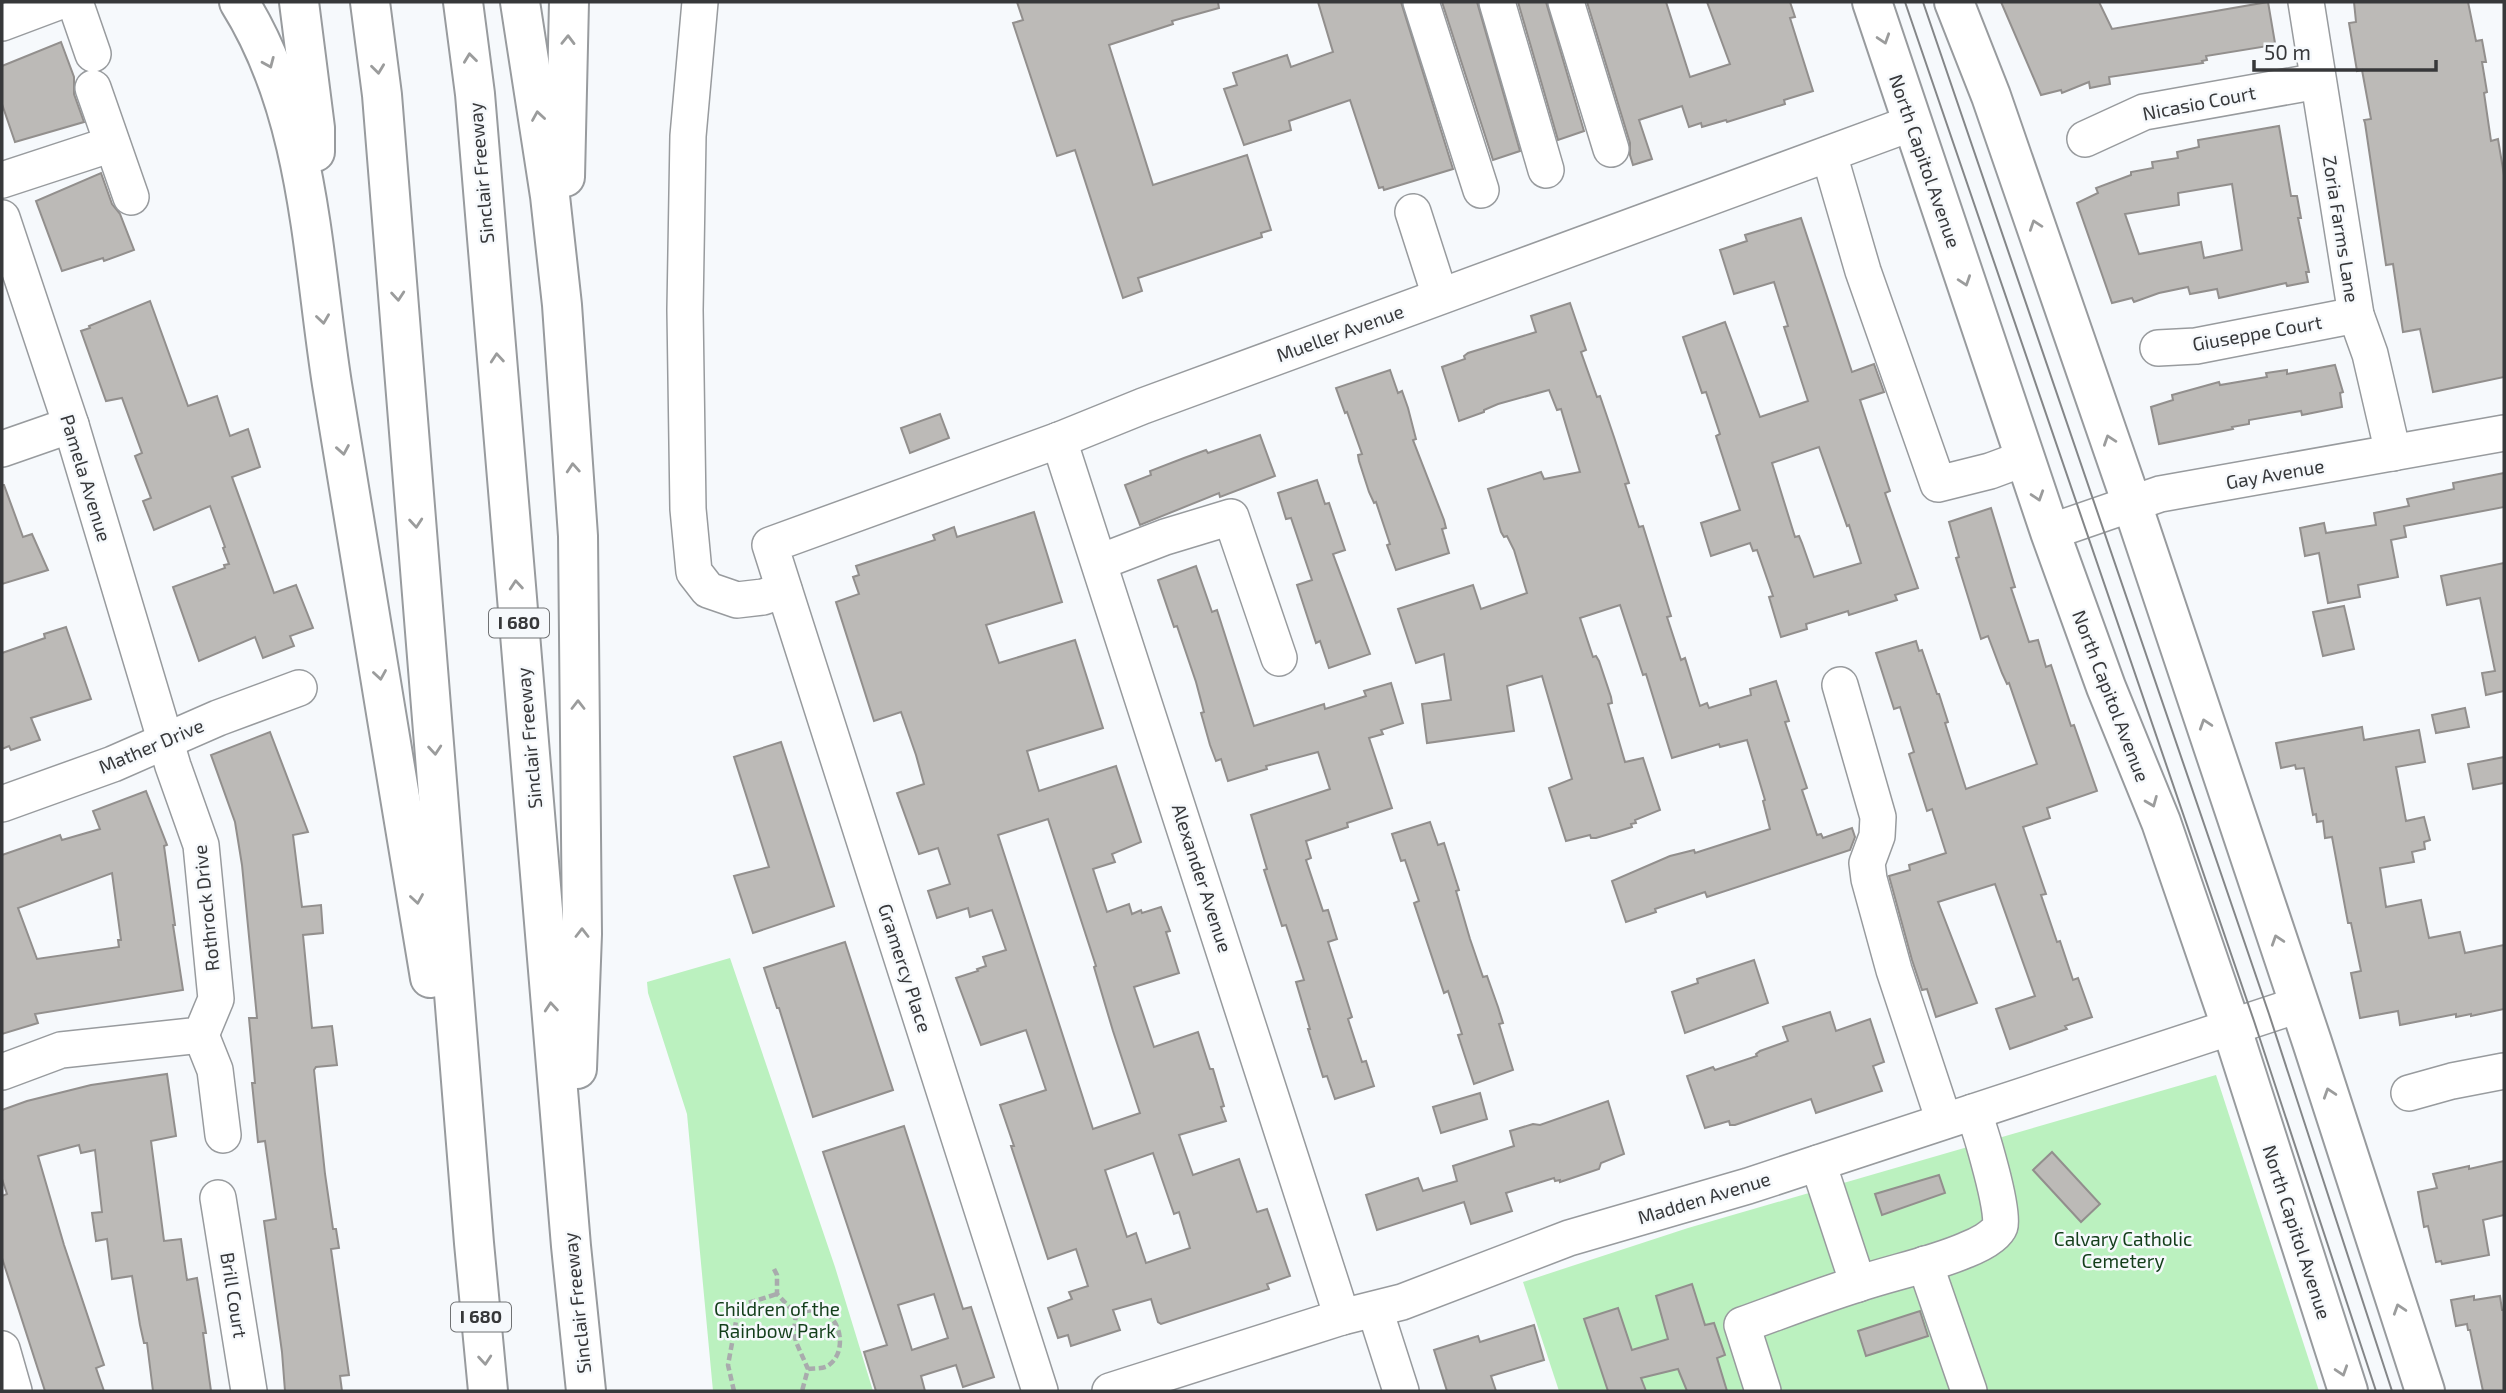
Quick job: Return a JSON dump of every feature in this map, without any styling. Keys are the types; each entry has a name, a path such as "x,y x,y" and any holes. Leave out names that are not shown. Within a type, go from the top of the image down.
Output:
{"main road":[{"path":"239,2 256,32 279,86 299,153 332,383 474,1243"},
{"path":"299,2 315,128 314,256"},
{"name":"I 680","path":"370,2 382,95 488,1391"},
{"name":"Sinclair Freeway","path":"463,2 475,94 571,1246 586,1391"},
{"path":"520,2 550,196 562,305 578,536 582,934 571,1246"},
{"path":"562,305 569,2"},
{"name":"North Capitol Avenue","path":"1872,2 2050,532 2106,687 2161,822 2231,1026 2348,1391"},
{"path":"1954,2 1991,96 2132,504 2425,1391"}],"street":[{"path":"2,23 58,2"},
{"path":"75,2 113,144 131,197"},
{"path":"700,2 688,136 685,310 688,509 694,572 708,590 737,600 763,597 784,590"},
{"path":"1421,2 1481,190"},
{"path":"1497,2 1546,170"},
{"path":"1566,2 1611,149"},
{"name":"Zoria Farms Lane","path":"2306,2 2356,315 2370,354 2393,453"},
{"name":"Nicasio Court","path":"2085,139 2144,112 2318,81"},
{"name":"Mueller Avenue","path":"770,545 1912,123"},
{"path":"2,180 113,144"},
{"path":"1829,154 1863,271 1938,484 1990,471 2025,458"},
{"path":"1413,212 1440,296"},
{"name":"Pamela Avenue","path":"2,218 71,425 166,740"},
{"name":"Giuseppe Court","path":"2158,348 2196,346 2356,315"},
{"path":"2,449 71,425"},
{"name":"Gay Avenue","path":"2050,532 2160,495 2504,433"},
{"name":"Alexander Avenue","path":"1059,440 1359,1313 1401,1391"},
{"path":"1100,562 1166,537 1231,517 1279,658"},
{"name":"Gramercy Place","path":"770,545 1040,1391"},
{"path":"1763,1391 1742,1325 1858,1284 1967,1250 1994,1234 2001,1225 1984,1137 1959,1117 1894,970 1868,879 1867,863 1877,836 1878,817 1840,685"},
{"name":"Mather Drive","path":"2,804 113,764 218,718 299,688"},
{"name":"Rothrock Drive","path":"166,740 201,845 216,999 201,1035"},
{"name":"Madden Avenue","path":"1110,1391 1359,1313 1569,1238 1818,1163 2298,1004"},
{"path":"2,1072 61,1050 201,1035 215,1070 222,1135"},
{"path":"2409,1093 2504,1071"},
{"path":"1818,1163 1858,1284"},
{"name":"Brill Court","path":"218,1198 250,1391"},
{"path":"1925,1264 1969,1391"},
{"path":"2,1349 14,1391"}],"path":[{"path":"774,1269 777,1275 777,1294 796,1314"},
{"path":"734,1391 728,1365 737,1317 748,1303 777,1294"},
{"path":"796,1314 818,1310 828,1315 840,1333 838,1353 833,1361 827,1367 808,1369"},
{"path":"796,1314 796,1342 808,1369 802,1391"}],"green space":[{"name":"Children of the Rainbow Park","path":"730,958 835,1267 873,1391 713,1391 687,1114 648,993 647,982"},
{"name":"Calvary Catholic Cemetery","path":"2216,1075 2319,1391 1559,1391 1523,1282 1688,1228"}],"building":[{"path":"1017,2 1218,2 1219,8 1172,21 1173,24 1109,45 1153,185 1247,155 1271,230 1261,233 1262,237 1138,278 1142,291 1123,298 1075,150 1057,156 1013,23 1023,20"},
{"path":"1318,2 1401,2 1453,169 1384,190 1383,187 1379,188 1350,100 1289,121 1291,130 1244,145 1224,89 1237,85 1233,73 1287,55 1291,67 1333,52"},
{"path":"1442,2 1477,2 1520,151 1493,160"},
{"path":"1518,2 1546,2 1584,131 1558,140"},
{"path":"1587,2 1666,2 1690,77 1730,64 1707,2 1790,2 1795,17 1790,18 1813,91 1784,100 1785,104 1702,127 1701,123 1689,127 1682,106 1639,120 1652,159 1633,165 1630,143"},
{"path":"2001,2 2099,2 2112,29 2268,2 2275,43 2206,56 2207,60 2202,61 2203,63 2109,77 2110,84 2090,88 2089,82 2062,93 2061,90 2041,95"},
{"path":"2354,2 2468,2 2476,41 2482,40 2486,62 2482,62 2487,92 2484,93 2491,141 2498,139 2504,175 2504,377 2433,392 2420,329 2403,332 2393,264 2386,265 2364,120 2371,119 2362,70 2357,71 2349,23 2356,22"},
{"path":"61,42 74,77 74,94 84,122 15,142 2,104 2,66"},
{"path":"2279,126 2291,196 2297,196 2301,218 2298,218 2309,272 2306,272 2308,282 2287,286 2286,283 2219,298 2217,289 2190,294 2188,287 2134,302 2132,298 2112,303 2077,203 2098,193 2096,188 2131,175 2131,172 2153,168 2152,162 2178,158 2177,152 2199,147 2198,140","holes":["2232,184 2242,250 2204,258 2201,242 2139,254 2125,214 2179,205 2178,193"]},
{"path":"101,173 112,204 120,214 134,250 104,261 103,258 62,271 36,201"},
{"path":"1801,218 1852,372 1874,364 1884,392 1860,400 1890,491 1885,493 1918,588 1895,595 1897,600 1849,615 1848,611 1806,624 1807,629 1781,637 1769,597 1773,596 1757,550 1753,551 1750,543 1711,556 1701,523 1740,510 1716,436 1720,434 1706,392 1702,393 1683,337 1725,322 1760,417 1808,401 1784,327 1788,326 1774,282 1734,294 1720,250 1747,241 1745,235","holes":["1819,447 1847,526 1849,525 1861,563 1814,577 1799,536 1795,537 1772,463"]},
{"path":"150,301 188,406 217,396 230,436 248,429 260,467 232,477 274,593 296,585 313,628 290,636 294,646 263,658 255,637 199,661 173,587 225,568 224,565 229,564 223,548 225,547 210,506 154,530 143,501 151,498 135,456 142,453 122,398 106,401 81,331"},
{"path":"1570,303 1586,350 1581,352 1614,437 1629,483 1625,484 1639,527 1643,526 1671,616 1667,617 1681,660 1685,658 1700,706 1707,703 1709,708 1751,695 1750,689 1776,681 1789,721 1785,722 1807,788 1802,790 1817,835 1821,834 1823,838 1852,828 1855,837 1850,850 1707,897 1705,892 1626,922 1612,881 1670,856 1694,850 1695,853 1770,829 1763,801 1765,800 1747,740 1720,747 1719,744 1672,758 1646,674 1643,675 1620,605 1580,618 1593,657 1596,656 1599,661 1611,697 1612,703 1608,704 1625,762 1643,758 1660,810 1635,820 1636,823 1631,824 1632,827 1596,838 1591,838 1590,835 1566,841 1549,788 1572,779 1542,676 1507,686 1514,731 1427,743 1422,704 1451,700 1444,654 1416,663 1398,609 1473,585 1481,609 1527,593 1514,550 1507,536 1504,537 1501,532 1488,489 1541,472 1544,479 1580,472 1561,409 1557,410 1549,390 1498,404 1459,421 1442,367 1465,359 1464,356 1468,353 1536,332 1531,316"},
{"path":"2335,365 2343,392 2340,393 2342,407 2302,415 2301,411 2249,420 2249,424 2232,427 2233,429 2159,444 2151,407 2173,400 2172,395 2219,382 2220,385 2267,377 2266,373 2287,370 2287,374"},
{"path":"1390,370 1398,393 1402,391 1408,408 1416,439 1413,440 1444,520 1446,528 1442,529 1449,553 1396,570 1376,502 1374,503 1369,492 1359,461 1358,455 1362,454 1336,388"},
{"path":"940,414 949,438 910,453 901,428"},
{"path":"1260,435 1275,476 1220,497 1219,493 1140,525 1125,485 1151,475 1150,471 1184,458 1206,450 1208,453"},
{"path":"2504,473 2504,507 2404,526 2406,537 2391,540 2398,577 2358,585 2360,597 2328,603 2319,553 2305,556 2300,528 2324,523 2326,533 2376,525 2374,513 2409,506 2407,499 2454,489 2453,483"},
{"path":"1317,480 1325,504 1329,503 1345,550 1333,554 1370,654 1329,668 1320,641 1316,643 1297,585 1312,580 1291,518 1286,519 1278,493"},
{"path":"2,485 23,537 32,534 48,570 2,584"},
{"path":"1991,508 2015,587 2011,588 2029,642 2038,640 2046,667 2051,665 2071,726 2074,725 2097,791 2047,808 2050,818 2023,827 2046,894 2041,895 2057,942 2060,941 2073,980 2078,978 2092,1017 2010,1049 1996,1009 2035,996 1995,884 1938,902 1977,1003 1936,1017 1927,989 1922,990 1889,876 1910,870 1909,865 1946,853 1932,809 1927,811 1909,754 1914,752 1900,707 1894,709 1876,653 1916,641 1919,651 1922,650 1948,722 1945,723 1966,789 2037,764 2009,683 2007,684 2002,673 1988,636 1981,639 1956,558 1959,557 1949,522"},
{"path":"1034,512 1062,602 986,625 999,663 1075,640 1103,728 1027,751 1039,791 1116,766 1141,842 1112,854 1115,862 1093,869 1107,912 1129,904 1132,914 1161,907 1170,931 1166,932 1179,973 1134,987 1154,1047 1198,1032 1224,1106 1221,1107 1226,1121 1179,1135 1193,1175 1239,1159 1257,1212 1267,1209 1290,1276 1267,1284 1269,1289 1161,1324 1151,1299 1113,1310 1120,1330 1071,1346 1068,1335 1058,1338 1048,1308 1072,1299 1069,1292 1088,1286 1076,1249 1048,1259 1000,1105 1046,1090 1026,1030 981,1045 956,978 986,966 983,957 1006,950 992,910 970,917 968,908 937,918 928,891 950,884 938,848 919,854 897,793 924,784 916,755 901,712 874,721 836,602 859,594 853,577 859,575 856,566 935,540 933,535 954,527 957,537","holes":["1048,819 1140,1113 1093,1129 998,835","1153,1153 1174,1214 1179,1212 1190,1248 1146,1263 1136,1233 1127,1237 1105,1170"]},
{"path":"2504,563 2504,691 2486,695 2482,673 2495,671 2480,598 2447,605 2441,576"},
{"path":"1196,566 1212,612 1217,610 1254,726 1324,704 1325,709 1366,696 1364,691 1391,683 1403,723 1381,730 1383,734 1369,738 1392,808 1347,823 1348,827 1306,841 1311,858 1306,860 1323,911 1328,910 1337,939 1328,942 1352,1017 1348,1019 1362,1062 1366,1061 1374,1086 1335,1099 1327,1076 1323,1077 1308,1029 1296,982 1304,980 1286,925 1282,926 1264,870 1267,869 1251,815 1330,789 1318,752 1266,766 1267,769 1228,781 1221,759 1216,761 1210,745 1196,682 1158,580"},
{"path":"2344,606 2354,649 2323,656 2313,612"},
{"path":"66,627 91,699 31,718 40,740 11,750 9,746 2,749 2,653 45,638 44,634"},
{"path":"2465,708 2469,727 2436,733 2432,715"},
{"path":"2362,727 2364,740 2419,730 2425,762 2396,767 2406,821 2424,817 2430,840 2424,842 2425,849 2412,852 2414,862 2380,868 2386,907 2421,900 2429,938 2460,932 2465,953 2504,945 2504,1009 2471,1016 2456,1017 2456,1014 2400,1025 2398,1011 2360,1018 2351,973 2361,971 2351,923 2348,923 2332,837 2325,838 2323,821 2317,822 2316,814 2313,815 2304,768 2296,769 2295,765 2281,768 2276,743"},
{"path":"270,732 308,832 293,835 302,907 321,905 323,933 303,935 312,1028 332,1026 337,1065 316,1067 314,1070 325,1174 333,1229 336,1229 339,1248 331,1249 349,1375 340,1376 342,1391 285,1391 264,1221 276,1219 265,1141 258,1142 252,1083 255,1083 249,1018 257,1018 242,865 235,822 211,755"},
{"path":"781,742 834,906 753,933 734,876 769,867 734,757"},
{"path":"2504,757 2504,783 2473,789 2468,764"},
{"path":"146,791 167,845 164,846 183,990 35,1014 38,1023 2,1034 2,855 60,835 62,840 100,829 93,811","holes":["112,873 121,940 118,940 119,947 37,959 18,908"]},
{"path":"1430,822 1438,845 1444,843 1459,890 1456,891 1470,939 1483,977 1487,976 1503,1023 1499,1024 1513,1070 1474,1084 1458,1035 1462,1034 1448,991 1444,993 1414,903 1419,901 1405,860 1401,861 1392,834"},
{"path":"845,942 893,1090 813,1117 764,968"},
{"path":"1754,960 1768,1003 1685,1033 1672,992 1698,983 1697,979"},
{"path":"1830,1012 1836,1031 1870,1019 1884,1062 1873,1066 1882,1091 1816,1113 1811,1099 1735,1125 1730,1125 1729,1121 1705,1128 1687,1076 1757,1056 1760,1051 1788,1041 1783,1027"},
{"path":"167,1074 176,1136 151,1141 164,1241 181,1239 187,1280 197,1278 206,1333 203,1333 211,1391 153,1391 147,1343 144,1343 132,1276 112,1279 107,1239 96,1241 92,1213 102,1212 95,1150 81,1153 79,1145 38,1156 104,1365 96,1368 104,1391 45,1391 2,1258 2,1196 7,1194 2,1179 2,1110 91,1085"},
{"path":"1480,1093 1487,1119 1441,1133 1433,1107"},
{"path":"1608,1101 1624,1154 1601,1163 1599,1169 1560,1182 1554,1178 1506,1193 1512,1211 1471,1224 1464,1202 1377,1230 1366,1195 1418,1178 1423,1191 1457,1181 1453,1166 1514,1146 1510,1131 1533,1124 1540,1125"},
{"path":"904,1126 963,1309 971,1307 994,1377 963,1387 956,1365 921,1376 925,1391 876,1391 864,1352 887,1345 823,1152","holes":["934,1294 948,1338 912,1350 898,1305"]},
{"path":"2052,1152 2100,1204 2081,1222 2033,1170"},
{"path":"2504,1161 2504,1215 2483,1220 2489,1255 2442,1264 2441,1261 2436,1262 2428,1226 2424,1227 2418,1192 2437,1188 2433,1174"},
{"path":"1939,1175 1945,1193 1882,1215 1875,1194"},
{"path":"1692,1284 1705,1325 1714,1323 1725,1355 1717,1358 1727,1391 1687,1391 1678,1369 1641,1378 1646,1391 1608,1391 1584,1319 1618,1308 1632,1350 1668,1339 1656,1296"},
{"path":"2474,1296 2474,1300 2500,1296 2504,1310 2504,1391 2483,1391 2470,1330 2467,1324 2456,1326 2451,1300"},
{"path":"1920,1311 1928,1336 1866,1356 1858,1331"},
{"path":"1534,1325 1544,1360 1491,1376 1496,1391 1447,1391 1434,1350 1478,1336 1480,1342"}],"tram line":[{"path":"1905,2 2254,1021 2376,1391"},
{"path":"1923,2 2269,1014 2392,1391"}]}
